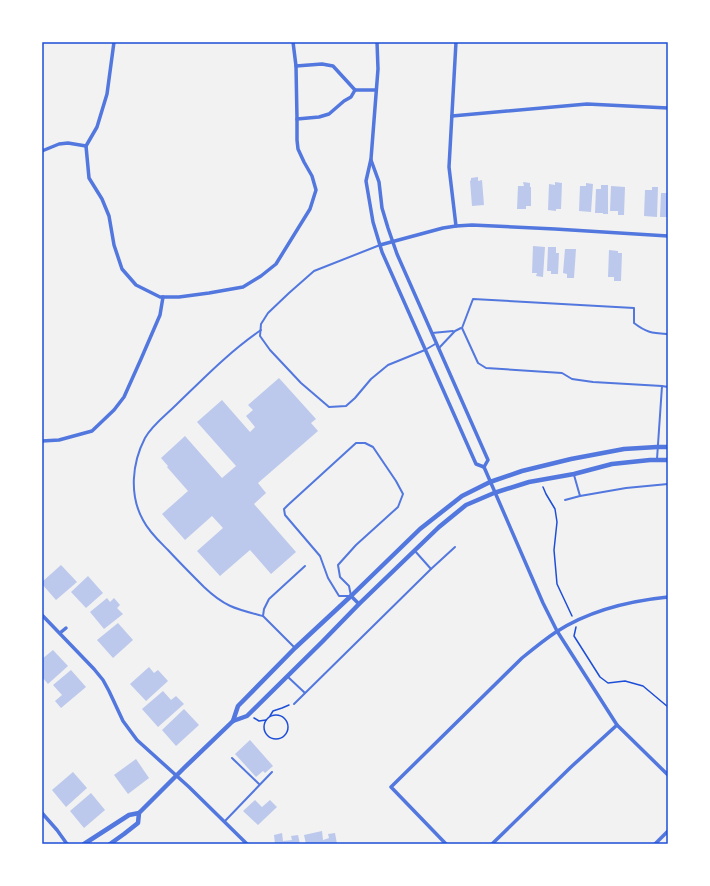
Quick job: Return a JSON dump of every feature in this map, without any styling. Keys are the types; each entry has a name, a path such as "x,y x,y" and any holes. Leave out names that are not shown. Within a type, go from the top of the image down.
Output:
{"street":[{"path":"114,42 107,94 97,127 86,146 89,178 102,199 109,216 114,245 122,269 136,285 160,297 208,293 243,286 261,276 276,264 310,209 316,190 312,176 298,149 296,66 293,42"},
{"path":"377,42 378,68 370,159 366,182 373,222 380,245 476,464 484,467 494,493 557,631 617,725 668,775"},
{"path":"456,42 449,166 456,226"},
{"path":"296,66 322,64 332,66 355,90 376,90"},
{"path":"297,119 319,117 329,114 351,97 355,90"},
{"path":"452,116 587,104 668,108"},
{"path":"42,151 59,144 68,143 86,146"},
{"path":"370,159 379,182 382,208 393,242 488,460 484,467"},
{"path":"380,245 443,228 472,225 668,236"},
{"path":"42,441 59,440 92,431 114,410 124,397 142,359 160,315 163,297"},
{"path":"233,721 238,706 295,648 420,529 462,496 490,482 522,471 571,459 624,449 668,447"},
{"path":"84,844 129,815 139,813 233,721 247,716 359,604 439,527 466,505 494,493 529,482 574,474 612,464 650,460 668,460"},
{"path":"351,596 359,604"},
{"path":"446,844 391,787 522,658 557,631 594,612 625,603 668,597"},
{"path":"42,615 103,680 123,721 138,740 247,844"},
{"path":"60,634 66,628"},
{"path":"492,844 571,767 617,725"},
{"path":"42,813 67,844"},
{"path":"110,844 138,823 139,813"},
{"path":"655,844 668,831"}],"lane":[{"path":"380,245 314,271 289,292 268,313 261,324 260,336 270,350 300,383 329,407 346,406 371,379 388,365 425,350 436,343"},
{"path":"668,334 652,333 634,324 634,308 473,299 462,328 478,363 486,368 562,373 572,379 592,382 668,387"},
{"path":"432,333 455,331 462,328"},
{"path":"260,330 200,382 158,423 146,437 134,468 134,487 136,504 142,519 152,533 204,587 223,603 238,610 263,616 295,648"},
{"path":"439,348 455,331"},
{"path":"657,460 662,386"},
{"path":"356,443 365,443 373,447 403,494 398,507 356,544 338,565 340,577 349,586 351,596 339,596 328,578 320,556 285,515 284,509 356,443"},
{"path":"574,474 580,496"},
{"path":"565,500 626,488 668,484"},
{"path":"294,704 455,547"},
{"path":"415,551 431,570"},
{"path":"263,616 264,609 269,599 306,566"},
{"path":"288,676 305,693"},
{"path":"232,758 259,784"},
{"path":"224,821 272,772"}],"path":[{"path":"270,716 274,715 282,717 287,723 287,731 282,737 274,738 267,735 264,727 266,720 273,711 294,704"},
{"path":"254,718 259,721 266,720"}],"building":[{"path":"478,177 478,181 482,180 484,205 472,206 470,181 471,178"},
{"path":"523,182 530,183 531,206 526,206 526,209 517,209 518,186 524,186"},
{"path":"555,182 562,183 561,209 556,209 556,211 548,210 549,184 555,185"},
{"path":"586,183 593,184 591,212 579,211 580,186 586,186"},
{"path":"601,185 608,185 608,214 595,213 596,189 601,189"},
{"path":"611,186 625,187 624,215 618,215 618,211 610,211"},
{"path":"652,187 658,187 657,217 644,216 645,190 652,190"},
{"path":"661,193 668,193 668,217 660,217"},
{"path":"533,246 545,247 543,277 536,276 537,273 532,273"},
{"path":"548,247 556,247 556,253 559,253 558,274 551,274 551,271 547,271"},
{"path":"565,249 576,249 574,278 567,278 567,274 563,273"},
{"path":"609,250 622,253 621,281 614,281 614,277 608,277"},
{"path":"279,378 316,419 311,423 318,431 258,483 266,493 254,504 296,552 271,574 250,550 220,576 197,551 223,528 212,516 185,540 162,514 188,491 161,458 185,436 222,478 236,466 197,422 222,400 250,432 255,427 246,416 253,410 248,405"},
{"path":"61,565 77,582 56,600 42,584 42,582"},
{"path":"88,576 103,593 86,608 71,592"},
{"path":"107,598 110,602 114,598 120,605 117,608 123,614 104,629 90,612"},
{"path":"118,623 133,640 113,658 97,640"},
{"path":"53,650 68,666 48,684 42,677 42,659"},
{"path":"149,667 154,673 158,670 168,681 146,701 130,684"},
{"path":"71,670 86,687 61,708 55,701 62,695 53,685"},
{"path":"163,691 171,700 176,696 184,704 158,727 142,709"},
{"path":"184,709 199,725 176,746 162,730"},
{"path":"250,740 273,766 265,773 263,771 256,777 235,754"},
{"path":"136,759 149,778 128,794 114,775"},
{"path":"73,772 87,788 66,807 52,790"},
{"path":"91,793 105,810 84,828 70,811"},
{"path":"255,800 262,807 270,800 277,807 258,825 243,811"},
{"path":"322,831 323,840 329,838 328,834 335,833 337,844 306,844 304,835"},
{"path":"282,833 283,841 292,840 291,836 298,835 300,844 275,844 274,835"}]}
